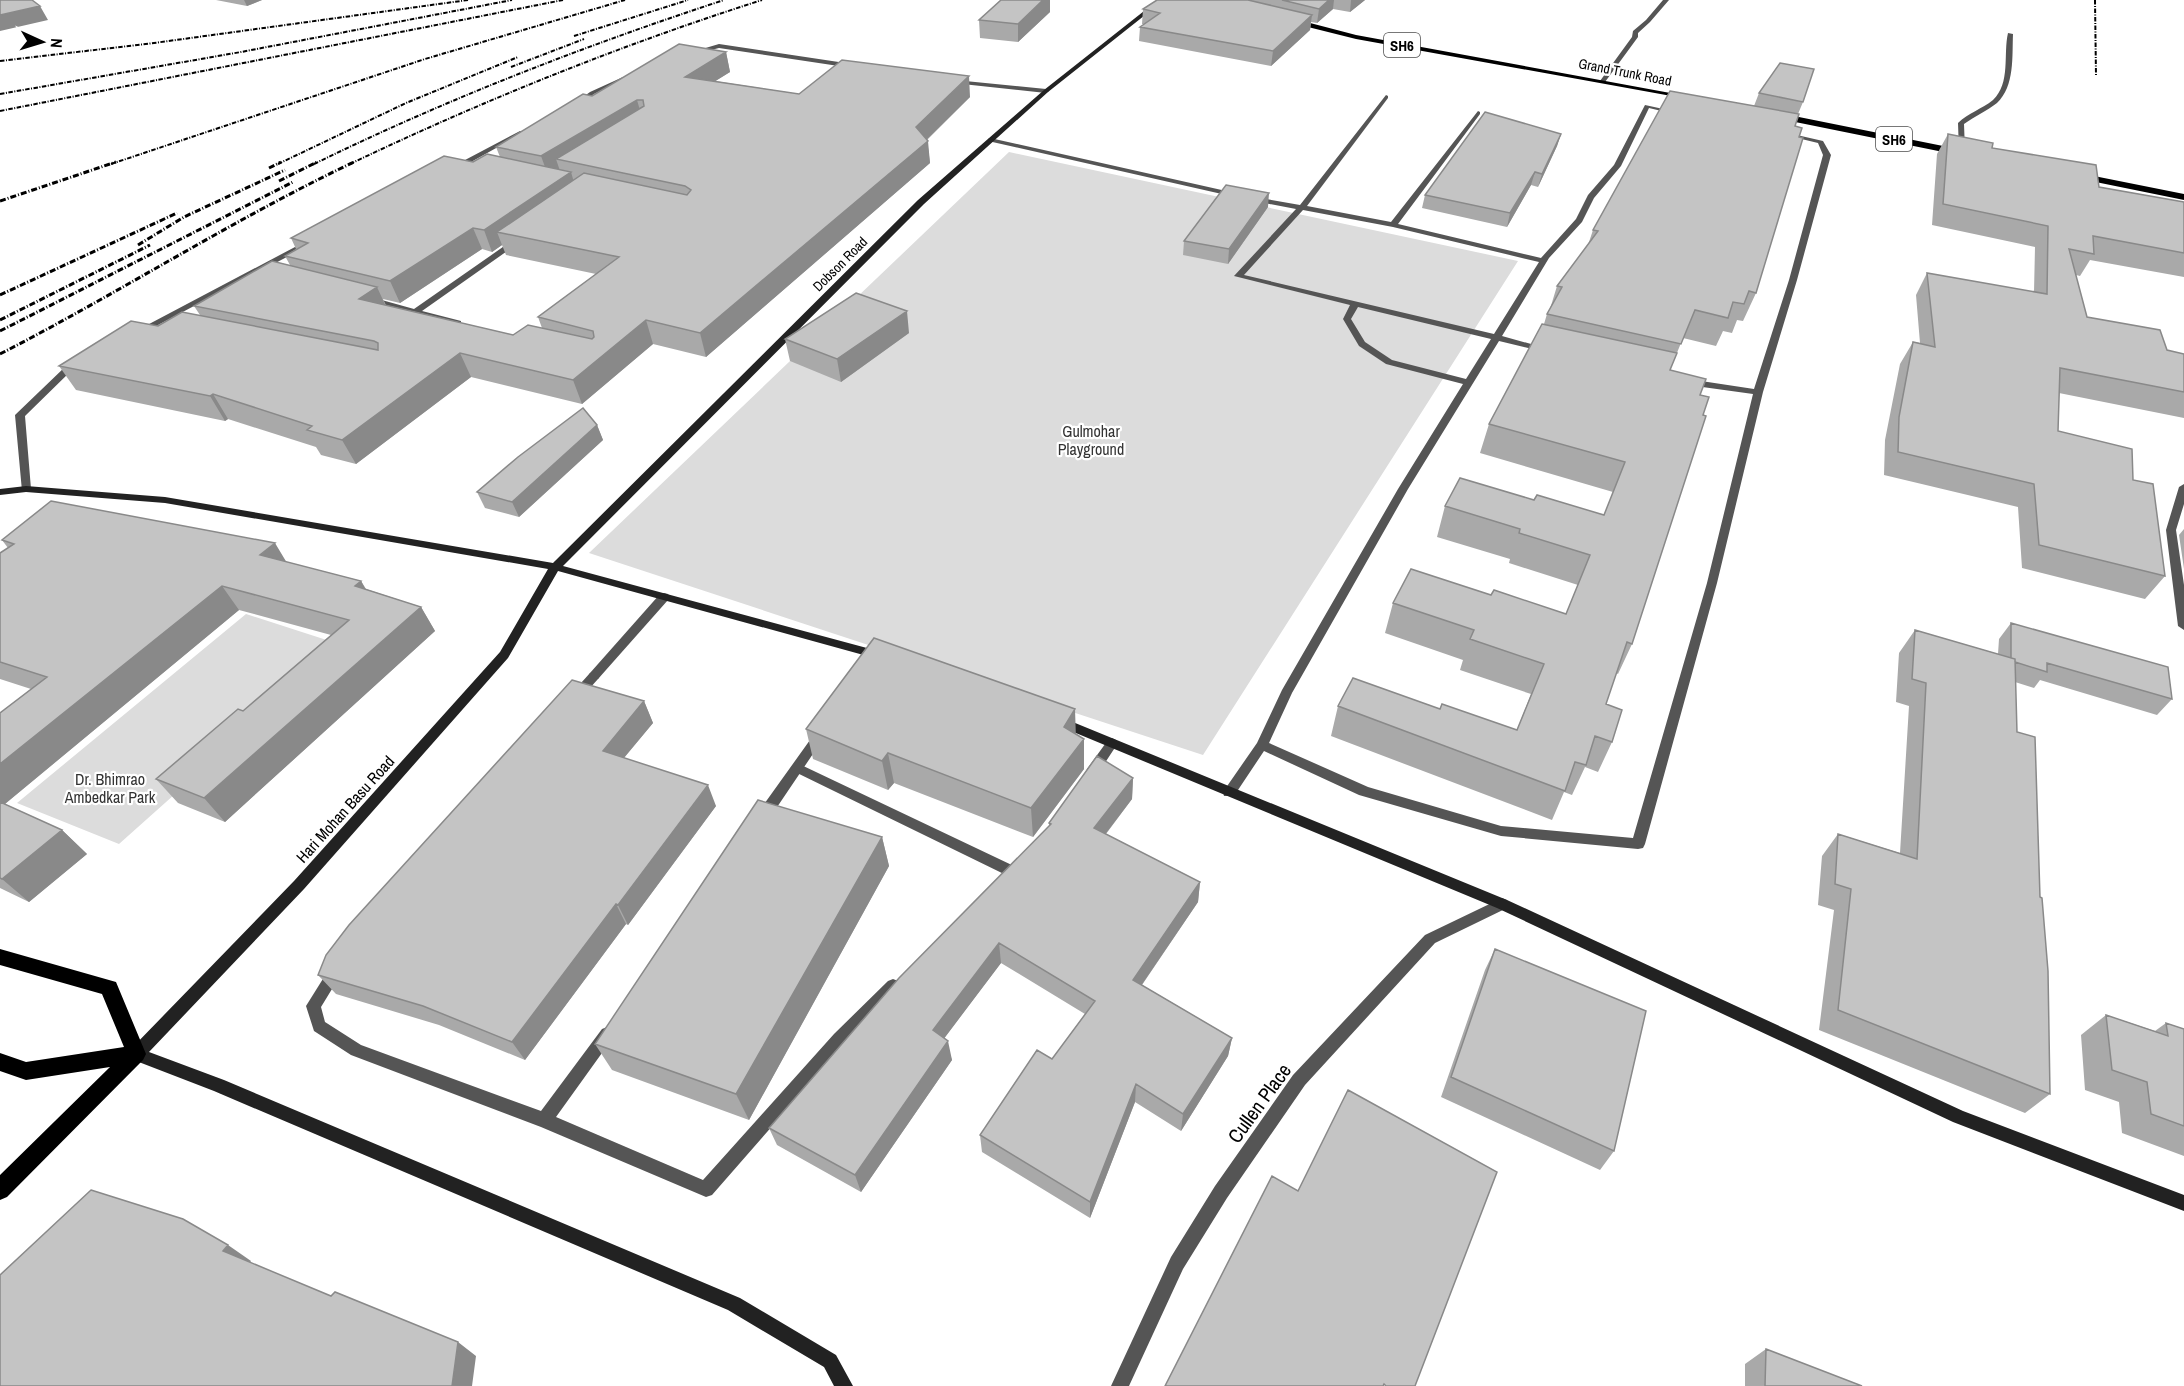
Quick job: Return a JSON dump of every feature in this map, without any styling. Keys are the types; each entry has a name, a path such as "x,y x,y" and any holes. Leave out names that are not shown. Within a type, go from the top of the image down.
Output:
{"main road":[{"name":"Dobson Road","path":"555,567 921,202 1046,91 1161,0"},
{"name":"Grand Trunk Road","path":"1287,19 1356,37 1698,99"},
{"name":"SH6","path":"1766,113 1972,154"},
{"path":"2065,173 2183,199"},
{"path":"0,492 26,489 165,500 555,567 879,659"},
{"name":"Hari Mohan Basu Road","path":"136,1054 299,885 504,655 555,567"},
{"path":"1049,717 1502,904 1959,1117 2184,1203"},
{"path":"0,957 109,988 136,1054"},
{"path":"0,1190 136,1054"},
{"path":"0,1062 26,1071 136,1054 218,1085 734,1304 830,1361 844,1386"}],"street":[{"path":"1603,81 1635,37 1635,32 1666,0"},
{"path":"1961,152 1961,123 1993,103 2004,92 2010,34"},
{"path":"686,55 719,46 857,66"},
{"path":"564,110 592,93 633,74"},
{"path":"946,81 1046,91"},
{"path":"1386,97 1303,206 1238,276 1553,351"},
{"path":"1229,792 1262,745 1286,693 1348,583 1468,382 1544,261 1579,220 1591,196 1617,166 1647,106 1682,113"},
{"path":"1393,225 1478,113"},
{"path":"439,176 533,127"},
{"path":"1262,745 1364,791 1501,831 1638,844 1712,583 1758,392 1793,280 1827,155 1821,142 1775,132"},
{"path":"990,140 1210,190 1393,225 1544,261"},
{"path":"416,311 522,238"},
{"path":"130,336 303,246"},
{"path":"253,271 270,276"},
{"path":"359,297 472,326"},
{"path":"1355,304 1347,319 1362,344 1389,362 1468,382"},
{"path":"26,489 20,415 69,368 89,357"},
{"path":"1677,380 1758,392"},
{"path":"2184,487 2171,530 2184,626"},
{"path":"563,711 664,597"},
{"path":"752,832 831,720"},
{"path":"1085,780 1112,743"},
{"path":"797,768 1007,875 1025,858"},
{"name":"Cullen Place","path":"1120,1386 1177,1263 1221,1192 1299,1080 1430,939 1502,904"},
{"path":"342,963 322,989 313,1006 319,1026 356,1050 544,1120 706,1189 839,1039 907,973"},
{"path":"544,1120 618,1018"}],"green space":[{"name":"Gulmohar Playground","path":"1009,152 1518,261 1203,755 589,553"},
{"name":"Dr. Bhimrao Ambedkar Park","path":"246,614 342,645 119,844 17,803"}],"building":[{"path":"0,0 32,0 40,6 0,15"},
{"path":"1001,0 1043,0 1018,24 979,20"},
{"path":"1157,0 1248,0 1312,15 1273,51 1140,27 1160,13 1143,9"},
{"path":"1282,0 1329,0 1319,9"},
{"path":"679,44 726,52 685,77 799,94 842,60 969,76 916,127 928,141 700,333 646,320 573,380 460,353 342,440 307,430 312,426 213,394 210,396 59,366 131,321 158,326 182,312 378,350 378,343 374,341 194,306 272,261 377,287 359,299 513,335 528,325 592,339 593,331 538,317 619,257 497,232 584,173 687,195 691,190 685,186 556,159 644,106 643,100 637,100 541,156 496,147 583,94 592,96"},
{"path":"1780,63 1814,69 1803,102 1759,93"},
{"path":"1670,91 1799,114 1795,126 1802,128 1799,137 1803,138 1756,293 1749,291 1744,304 1733,302 1728,318 1695,310 1681,344 1547,314 1562,287 1557,286 1598,231 1593,230"},
{"path":"1485,112 1561,134 1542,174 1535,172 1510,213 1425,195"},
{"path":"1948,134 1993,143 1992,148 2096,165 2099,187 2184,202 2184,253 2093,236 2094,254 2069,249 2087,317 2160,330 2167,350 2184,354 2184,392 2060,368 2058,431 2132,449 2133,480 2153,484 2165,576 2039,545 2034,484 1898,452 1899,417 1913,342 1935,347 1927,273 2047,294 2048,226 1943,204"},
{"path":"487,154 571,172 484,230 473,228 390,281 285,256 308,243 291,238 444,156 473,162"},
{"path":"1226,185 1269,193 1229,249 1184,241"},
{"path":"856,293 907,311 837,359 785,339"},
{"path":"1542,324 1677,353 1670,370 1706,379 1700,395 1709,397 1703,415 1706,416 1632,644 1627,642 1606,704 1622,710 1612,742 1595,736 1586,765 1575,762 1565,791 1338,706 1353,678 1440,709 1442,704 1517,730 1544,664 1470,639 1474,630 1393,603 1411,569 1491,595 1494,590 1566,614 1590,555 1519,533 1520,529 1445,506 1460,478 1534,500 1537,495 1604,515 1625,462 1489,424"},
{"path":"583,408 597,425 512,502 477,492 518,457"},
{"path":"51,501 275,543 260,555 361,581 355,586 421,607 204,798 156,779 238,709 243,711 349,620 222,586 0,764 0,713 47,677 0,662 0,553 14,544 2,540"},
{"path":"2011,623 2168,667 2172,699 2047,663 2047,672 2015,662 2015,659 2011,658"},
{"path":"1915,630 2015,659 2017,732 2035,737 2040,897 2042,898 2048,971 2050,1094 1838,1010 1851,889 1835,884 1838,834 1917,859 1926,683 1912,679"},
{"path":"874,638 1075,709 1064,727 1084,739 1031,808 888,753 882,761 806,729"},
{"path":"572,680 644,701 603,751 708,785 512,1042 423,1006 318,975 326,955 349,925"},
{"path":"1097,756 1133,778 1094,828 1200,882 1133,980 1232,1038 1183,1114 1136,1084 1090,1202 980,1135 1037,1050 1052,1059 1095,1001 999,943 933,1030 948,1041 855,1175 769,1128 899,978 1051,824 1049,823"},
{"path":"758,800 882,837 736,1094 595,1044"},
{"path":"0,802 62,830 2,879 0,878"},
{"path":"1495,949 1646,1011 1614,1151 1451,1077"},
{"path":"2106,1015 2168,1036 2166,1023 2184,1029 2184,1126 2151,1114 2147,1082 2112,1070"},
{"path":"1348,1090 1497,1172 1415,1386 1386,1386 1384,1384 1383,1386 1165,1386 1272,1176 1298,1191"},
{"path":"91,1190 183,1219 228,1245 223,1251 331,1296 335,1292 458,1342 452,1386 0,1386 0,1275"},
{"path":"1766,1349 1862,1386 1765,1386"}],"railway":[{"path":"0,61 154,43 468,0"},
{"path":"0,94 241,52 512,0"},
{"path":"0,111 563,0"},
{"path":"111,164 425,59 625,0"},
{"path":"574,36 688,0"},
{"path":"314,164 414,117 516,75 724,0"},
{"path":"350,164 553,75 709,17 762,0"},
{"path":"2095,0 2096,76"},
{"path":"511,67 584,39"},
{"path":"278,164 406,103 518,57"},
{"path":"0,201 116,162"},
{"path":"269,168 281,162"},
{"path":"279,181 317,162"},
{"path":"0,354 264,208 354,162"},
{"path":"138,245 184,217 285,170"},
{"path":"0,331 293,182"},
{"path":"0,295 177,213"},
{"path":"0,320 150,245"}]}
